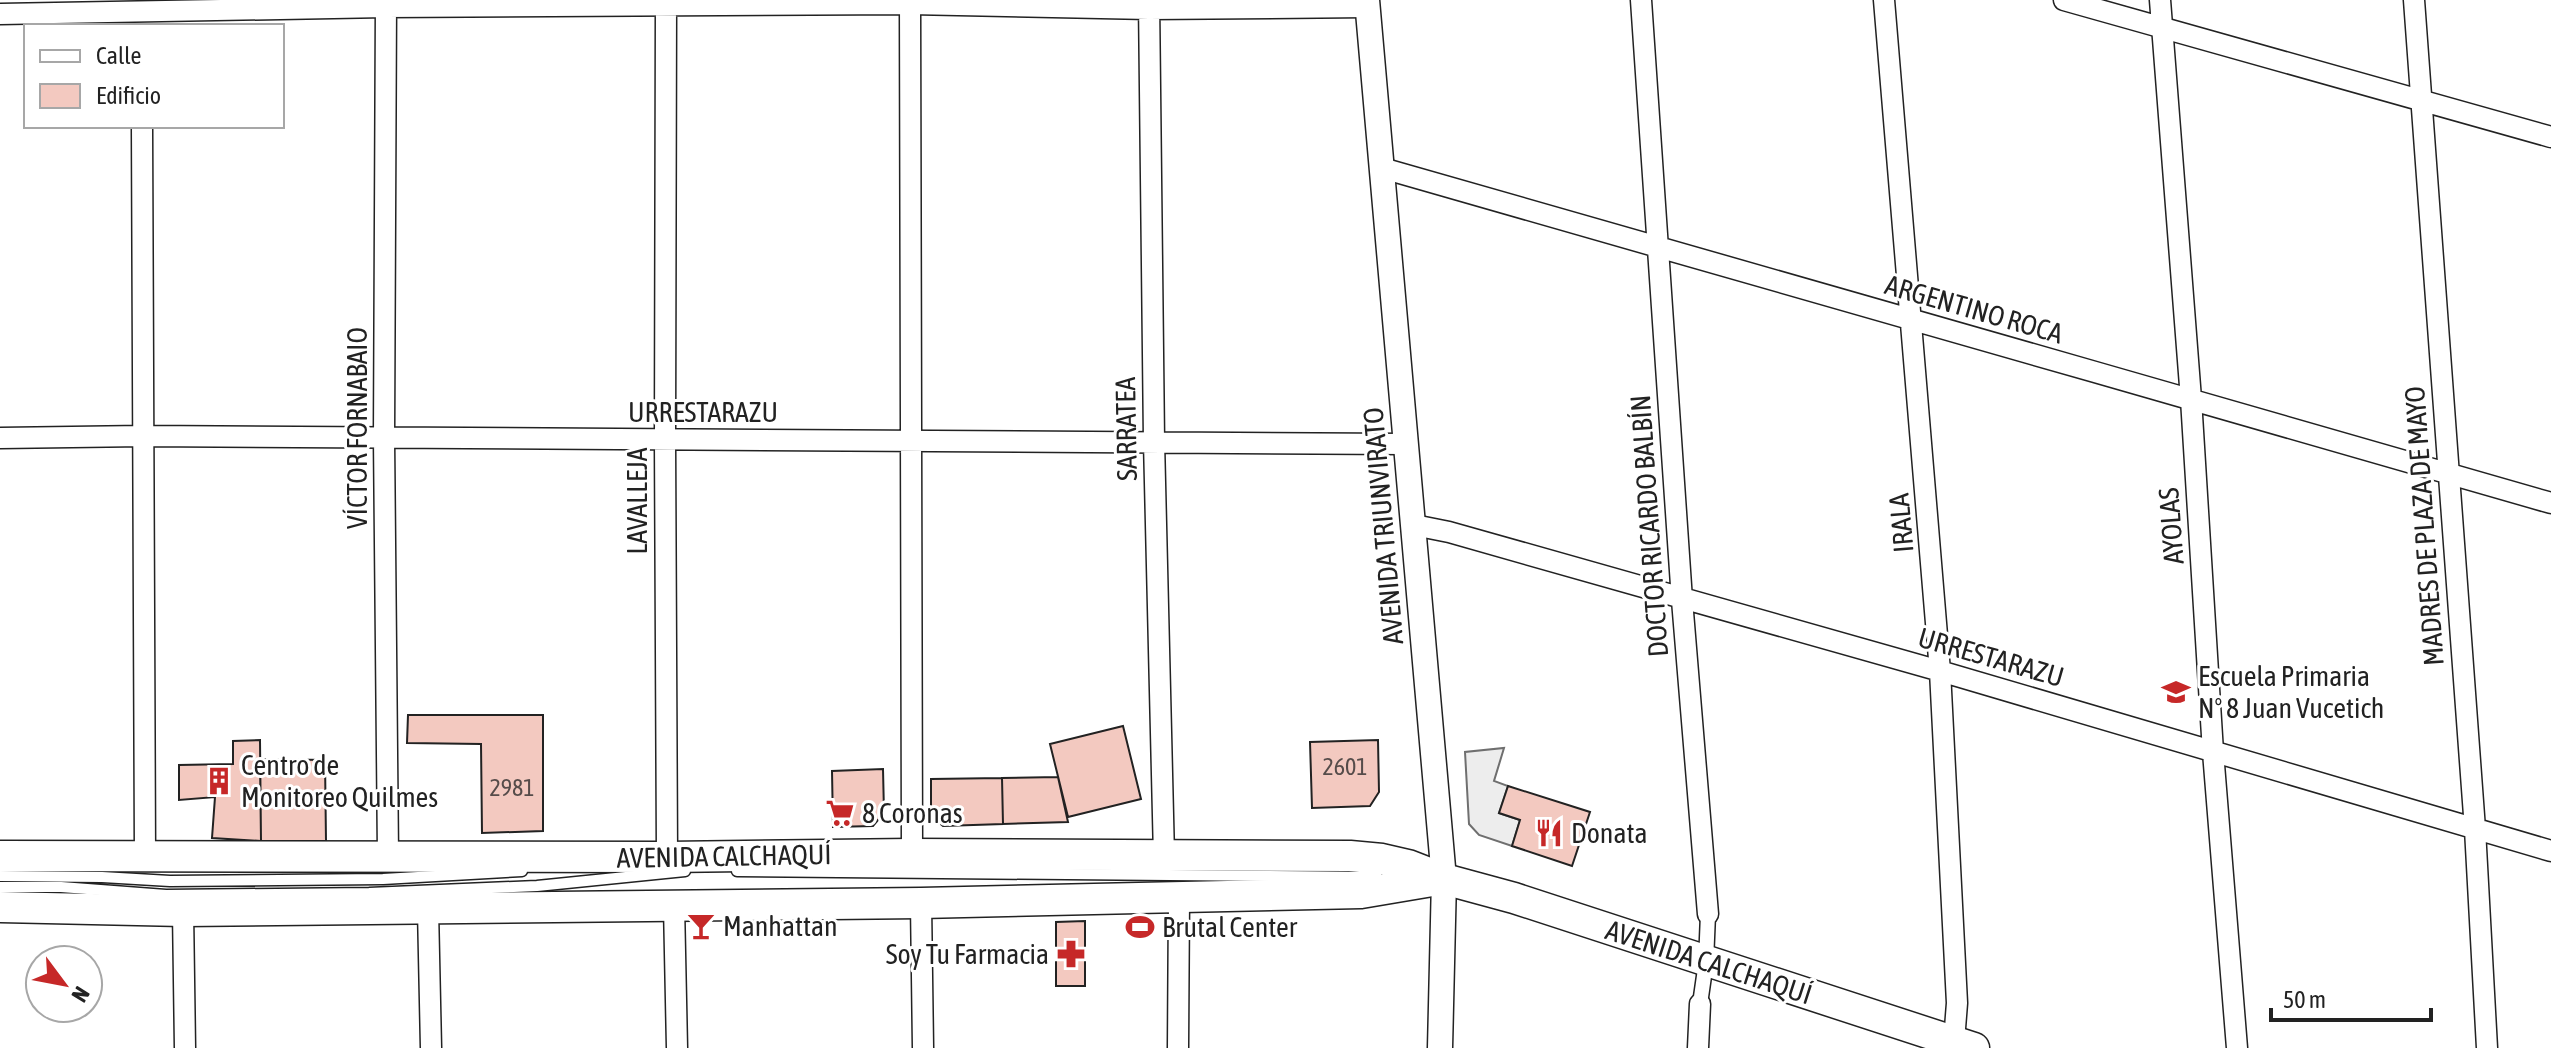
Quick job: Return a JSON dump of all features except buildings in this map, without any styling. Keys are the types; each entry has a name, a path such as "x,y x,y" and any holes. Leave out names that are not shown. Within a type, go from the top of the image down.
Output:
{"main road":[{"name":"AVENIDA CALCHAQUÍ","path":"0,856 667,857 912,854 1350,856 1382,859 1514,898 1944,1042"},
{"name":"AVENIDA CALCHAQUÍ","path":"0,907 183,911 921,903 1361,893 1444,879"}],"street":[{"name":"DOCTOR RICARDO BALBÍN","path":"1641,0 1682,600 1708,914 1698,1048"},
{"name":"IRALA","path":"1884,0 1940,671 1957,1003 1944,1042"},
{"path":"2064,0 2551,137"},
{"name":"AYOLAS","path":"2160,0 2237,1048"},
{"name":"MADRES DE PLAZA DE MAYO","path":"2414,0 2475,829 2487,1048"},
{"path":"910,2 912,854"},
{"name":"LAVALLEJA","path":"666,3 667,857"},
{"path":"0,14 141,13 386,4 1368,3"},
{"name":"AVENIDA TRIUNVIRATO","path":"1368,3 1444,879 1440,1048"},
{"name":"VÍCTOR FORNABAIO","path":"386,4 384,438 388,856"},
{"name":"SARRATEA","path":"1149,5 1154,441 1164,857"},
{"path":"142,128 145,856"},
{"name":"ARGENTINO ROCA","path":"1382,168 1657,244 1913,321 2551,503"},
{"name":"URRESTARAZU","path":"0,438 143,436 1406,444"},
{"name":"URRESTARAZU","path":"1414,525 1449,532 1940,671 2551,851"},
{"path":"1178,1048 1179,897"},
{"path":"921,903 923,1048"},
{"path":"674,905 677,1048"},
{"path":"428,909 431,1048"},
{"path":"183,911 185,1048"}],"lane":[{"path":"549,868 667,857"},
{"path":"0,876 170,881 367,880 534,870"},
{"path":"0,887 61,887 166,895 369,893 537,886 698,871"},
{"path":"728,871 1251,874 1444,879"}],"shaded area":[{"path":"1504,748 1494,781 1508,786 1499,813 1520,820 1512,846 1479,835 1469,824 1465,752"}],"place":[{"name":"Escuela Primaria N° 8 Juan Vucetich","path":"2176,692"},
{"name":"Centro de Monitoreo Quilmes","path":"219,781"},
{"name":"8 Coronas","path":"840,813"},
{"name":"Donata","path":"1549,833"},
{"name":"Manhattan","path":"701,926"},
{"name":"Brutal Center","path":"1140,927"},
{"name":"Soy Tu Farmacia","path":"1071,954"}]}
